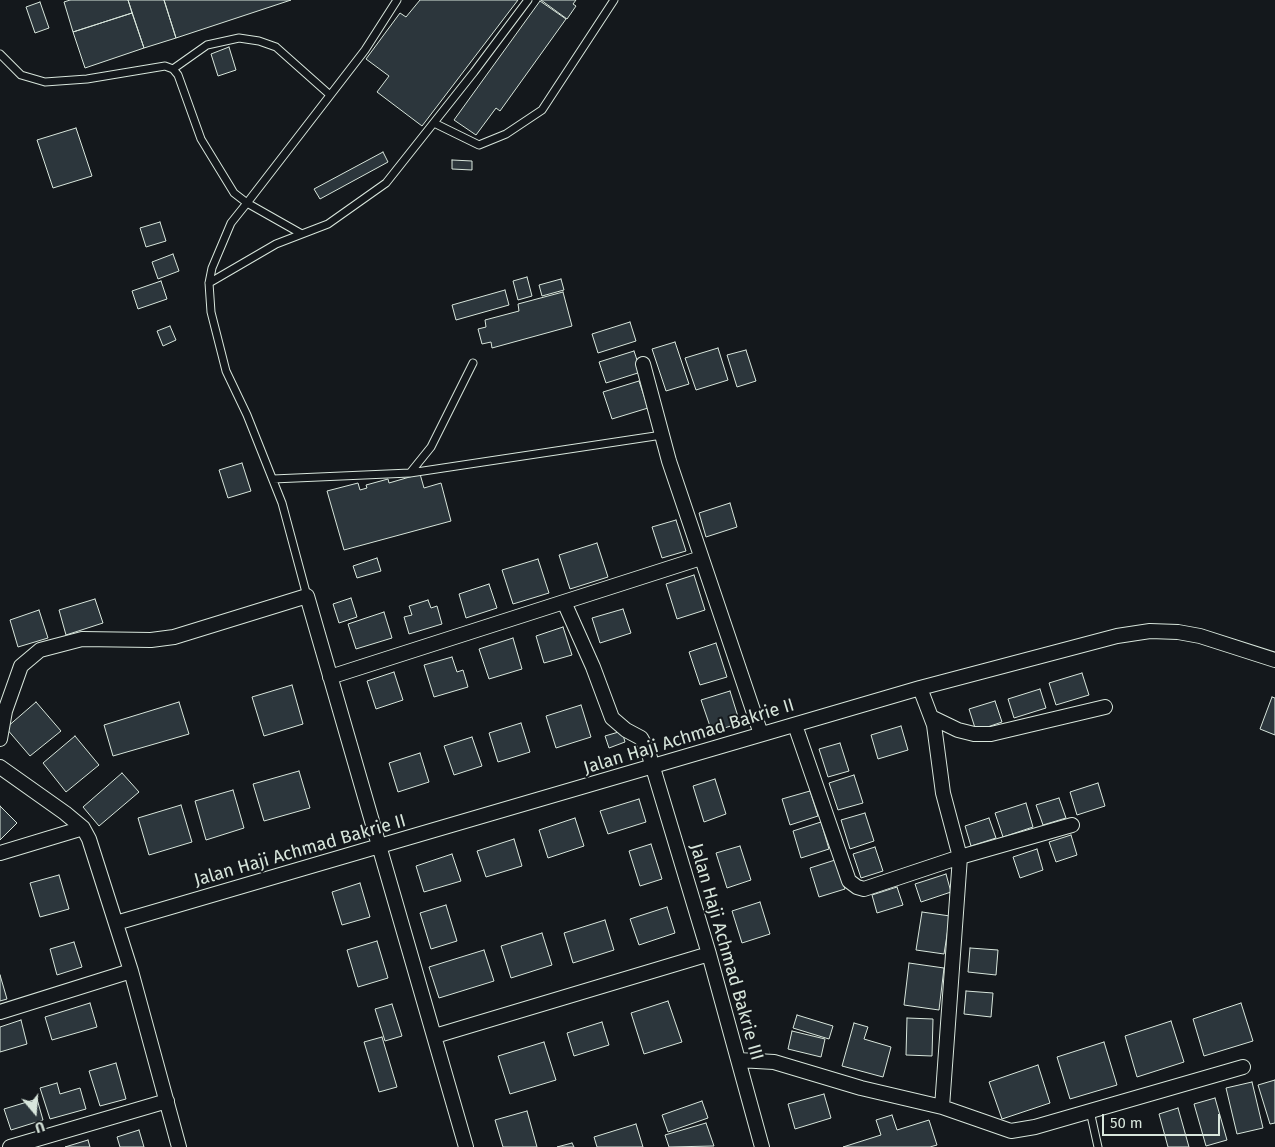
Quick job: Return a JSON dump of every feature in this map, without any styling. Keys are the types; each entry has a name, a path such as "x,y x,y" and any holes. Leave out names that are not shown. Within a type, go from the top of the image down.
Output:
{"street":[{"path":"644,364 662,434 701,558 761,734"},
{"path":"330,677 701,558"},
{"path":"0,739 5,711 21,666 40,650 82,639 151,640 174,637 307,596 381,847 466,1147"},
{"name":"Jalan Haji Achmad Bakrie III","path":"564,602 594,668 612,718 626,730 641,738 648,751 709,954 762,1147"},
{"name":"Jalan Haji Achmad Bakrie II","path":"116,923 652,768 920,688 1117,636 1164,630 1200,636 1275,660"},
{"path":"920,688 931,717 943,794 960,857 942,1107"},
{"path":"931,717 958,730 974,734 991,734 1106,707"},
{"path":"795,725 849,881 857,887 864,889 960,857 1072,825"},
{"path":"0,767 65,812 83,828 94,852 131,971 179,1147"},
{"path":"0,853 83,828"},
{"path":"435,1036 709,954"},
{"path":"0,1012 131,971"},
{"path":"738,1060 774,1062 860,1088 942,1107 1000,1129 1011,1131 1035,1127 1090,1112 1243,1067"},
{"path":"10,1147 167,1101"}],"lane":[{"path":"307,596 292,537 273,479 247,414 226,371 211,312 209,283 231,223 365,50 397,0"},
{"path":"209,283 276,244 300,233 328,224 386,183 528,0"},
{"path":"434,123 479,145 506,134 542,110 614,0"},
{"path":"173,69 190,55 214,43 239,38 259,41 276,47 330,95"},
{"path":"0,54 21,75 45,82 87,79 165,66 173,69 178,75 201,139 234,193 247,203 300,233"},
{"path":"410,473 431,447 473,363"},
{"path":"273,479 410,473 662,434"},
{"path":"1090,1112 1098,1147"}],"building":[{"path":"70,0 128,0 132,13 73,32 64,2"},
{"path":"128,0 164,0 176,38 144,48"},
{"path":"164,0 291,0 176,38"},
{"path":"420,0 518,0 422,126 377,92 389,76 366,59 400,13 406,17"},
{"path":"541,0 576,0 573,4 576,6 567,19"},
{"path":"540,1 566,19 500,111 496,108 476,135 454,120"},
{"path":"40,2 49,28 35,33 26,7"},
{"path":"132,13 144,48 85,68 73,32"},
{"path":"229,47 236,70 218,76 211,54"},
{"path":"76,128 92,176 53,188 37,140"},
{"path":"383,152 388,162 320,199 314,189"},
{"path":"452,160 472,161 472,170 452,169"},
{"path":"160,222 166,241 146,247 140,228"},
{"path":"173,254 179,271 158,279 152,262"},
{"path":"527,277 532,296 518,300 513,281"},
{"path":"561,279 564,290 542,296 539,285"},
{"path":"161,281 167,299 138,309 132,291"},
{"path":"505,290 509,305 456,320 452,305"},
{"path":"563,292 572,326 492,348 491,342 482,344 478,329 486,327 485,320 519,311 518,304"},
{"path":"630,322 636,341 598,353 592,334"},
{"path":"170,326 176,340 163,346 157,331"},
{"path":"675,342 689,384 666,391 652,349"},
{"path":"718,348 728,380 696,390 685,358"},
{"path":"746,350 756,381 737,387 727,355"},
{"path":"634,351 641,372 606,383 599,362"},
{"path":"639,381 648,408 612,419 603,392"},
{"path":"242,463 251,491 228,498 219,470"},
{"path":"420,474 424,488 441,483 451,521 344,550 327,491 358,483 360,490 367,488 366,485 388,479 389,483"},
{"path":"730,503 737,527 706,537 699,513"},
{"path":"676,520 686,551 662,558 652,527"},
{"path":"597,543 608,577 570,589 559,555"},
{"path":"377,558 381,571 357,578 353,566"},
{"path":"538,559 549,593 513,604 502,570"},
{"path":"694,575 705,610 677,619 666,584"},
{"path":"489,584 497,608 466,618 459,594"},
{"path":"351,598 357,617 339,623 333,604"},
{"path":"95,599 103,623 66,635 59,610"},
{"path":"428,600 431,608 437,606 442,624 409,634 404,617 412,615 409,606"},
{"path":"623,609 631,633 600,643 592,618"},
{"path":"39,610 48,638 18,647 10,620"},
{"path":"384,612 392,638 356,649 348,624"},
{"path":"563,627 572,655 544,663 536,636"},
{"path":"513,638 522,669 489,679 479,649"},
{"path":"716,643 727,677 700,685 689,652"},
{"path":"452,657 457,672 463,670 468,687 434,697 424,665"},
{"path":"394,672 403,700 376,709 367,681"},
{"path":"1082,673 1089,695 1056,705 1049,683"},
{"path":"292,685 303,724 264,736 252,697"},
{"path":"1040,689 1046,708 1014,718 1008,699"},
{"path":"730,691 740,723 712,732 701,700"},
{"path":"1272,697 1275,698 1275,735 1260,729"},
{"path":"995,701 1002,722 976,731 969,709"},
{"path":"36,702 61,731 30,756 6,728"},
{"path":"179,702 189,734 113,756 104,725"},
{"path":"581,705 591,737 556,748 546,716"},
{"path":"521,723 530,752 498,762 489,733"},
{"path":"901,726 908,750 878,759 871,735"},
{"path":"622,731 625,742 609,748 605,736"},
{"path":"75,736 99,765 66,792 43,763"},
{"path":"472,737 482,766 454,775 444,746"},
{"path":"840,743 849,771 828,777 819,749"},
{"path":"420,753 429,782 398,792 389,763"},
{"path":"299,771 310,808 264,821 253,784"},
{"path":"122,773 139,792 99,826 83,807"},
{"path":"854,775 863,803 838,810 829,783"},
{"path":"715,779 726,814 704,822 693,786"},
{"path":"1098,783 1105,806 1077,815 1070,792"},
{"path":"233,790 244,828 206,840 195,801"},
{"path":"810,791 818,816 790,825 782,799"},
{"path":"1059,798 1066,818 1043,825 1036,805"},
{"path":"639,799 646,822 608,834 600,811"},
{"path":"1026,803 1033,827 1003,837 995,813"},
{"path":"181,805 192,842 149,855 138,818"},
{"path":"0,806 17,823 0,840"},
{"path":"865,813 874,841 850,849 841,820"},
{"path":"575,818 584,846 548,858 539,830"},
{"path":"989,818 996,838 971,846 965,826"},
{"path":"821,822 829,849 801,858 793,831"},
{"path":"1071,835 1077,855 1056,862 1049,842"},
{"path":"514,839 522,866 486,877 477,851"},
{"path":"651,844 662,879 640,886 629,851"},
{"path":"740,846 751,880 727,888 716,853"},
{"path":"875,847 883,871 861,878 853,854"},
{"path":"1037,849 1043,870 1020,878 1013,857"},
{"path":"452,854 461,881 424,892 416,866"},
{"path":"835,860 845,889 819,897 810,868"},
{"path":"946,874 951,892 921,902 915,884"},
{"path":"59,875 69,909 40,917 30,883"},
{"path":"360,883 370,917 342,925 332,892"},
{"path":"897,887 903,905 877,913 872,895"},
{"path":"760,902 770,934 742,943 732,911"},
{"path":"446,905 457,941 431,949 420,913"},
{"path":"667,907 675,933 639,945 630,919"},
{"path":"922,912 950,916 944,954 916,950"},
{"path":"605,920 614,950 573,963 564,933"},
{"path":"542,933 552,965 511,978 501,946"},
{"path":"377,941 388,978 358,987 347,950"},
{"path":"74,942 82,967 57,975 50,949"},
{"path":"970,948 998,950 996,975 968,972"},
{"path":"484,950 494,981 439,998 429,967"},
{"path":"909,963 944,968 939,1010 904,1005"},
{"path":"0,975 7,999 0,1001"},
{"path":"966,991 993,993 991,1017 964,1014"},
{"path":"668,1001 682,1042 644,1054 631,1013"},
{"path":"90,1003 97,1027 52,1040 45,1017"},
{"path":"1241,1003 1253,1041 1204,1056 1193,1019"},
{"path":"392,1004 402,1036 385,1041 375,1009"},
{"path":"797,1015 833,1026 829,1039 793,1028"},
{"path":"907,1018 933,1019 932,1056 906,1055"},
{"path":"21,1020 27,1044 0,1052 0,1027"},
{"path":"1171,1021 1184,1062 1137,1077 1125,1036"},
{"path":"602,1022 609,1045 574,1056 567,1033"},
{"path":"854,1023 868,1027 864,1039 891,1047 883,1077 842,1066"},
{"path":"792,1031 825,1039 821,1057 788,1049"},
{"path":"382,1037 397,1087 379,1092 364,1042"},
{"path":"544,1042 556,1080 510,1094 498,1056"},
{"path":"1104,1042 1117,1085 1070,1099 1057,1057"},
{"path":"116,1063 126,1099 100,1106 89,1071"},
{"path":"1038,1065 1050,1103 1002,1119 989,1082"},
{"path":"1275,1080 1275,1123 1270,1124 1258,1085"},
{"path":"1252,1082 1263,1128 1237,1134 1226,1088"},
{"path":"57,1083 60,1094 80,1088 86,1109 50,1119 40,1088"},
{"path":"824,1094 831,1118 795,1129 788,1104"},
{"path":"1215,1098 1227,1140 1206,1146 1194,1104"},
{"path":"37,1099 43,1120 11,1130 4,1109"},
{"path":"702,1101 708,1118 668,1132 662,1115"},
{"path":"1178,1108 1189,1147 1168,1147 1159,1114"},
{"path":"527,1111 537,1147 503,1147 495,1120"},
{"path":"892,1115 897,1130 929,1120 937,1145 930,1147 843,1147 881,1135 876,1120"},
{"path":"706,1123 714,1146 669,1147 665,1135"},
{"path":"636,1124 643,1147 597,1147 594,1137"},
{"path":"139,1130 144,1147 120,1147 117,1137"},
{"path":"88,1140 90,1147 65,1147"},
{"path":"572,1143 574,1147 557,1147"}]}
